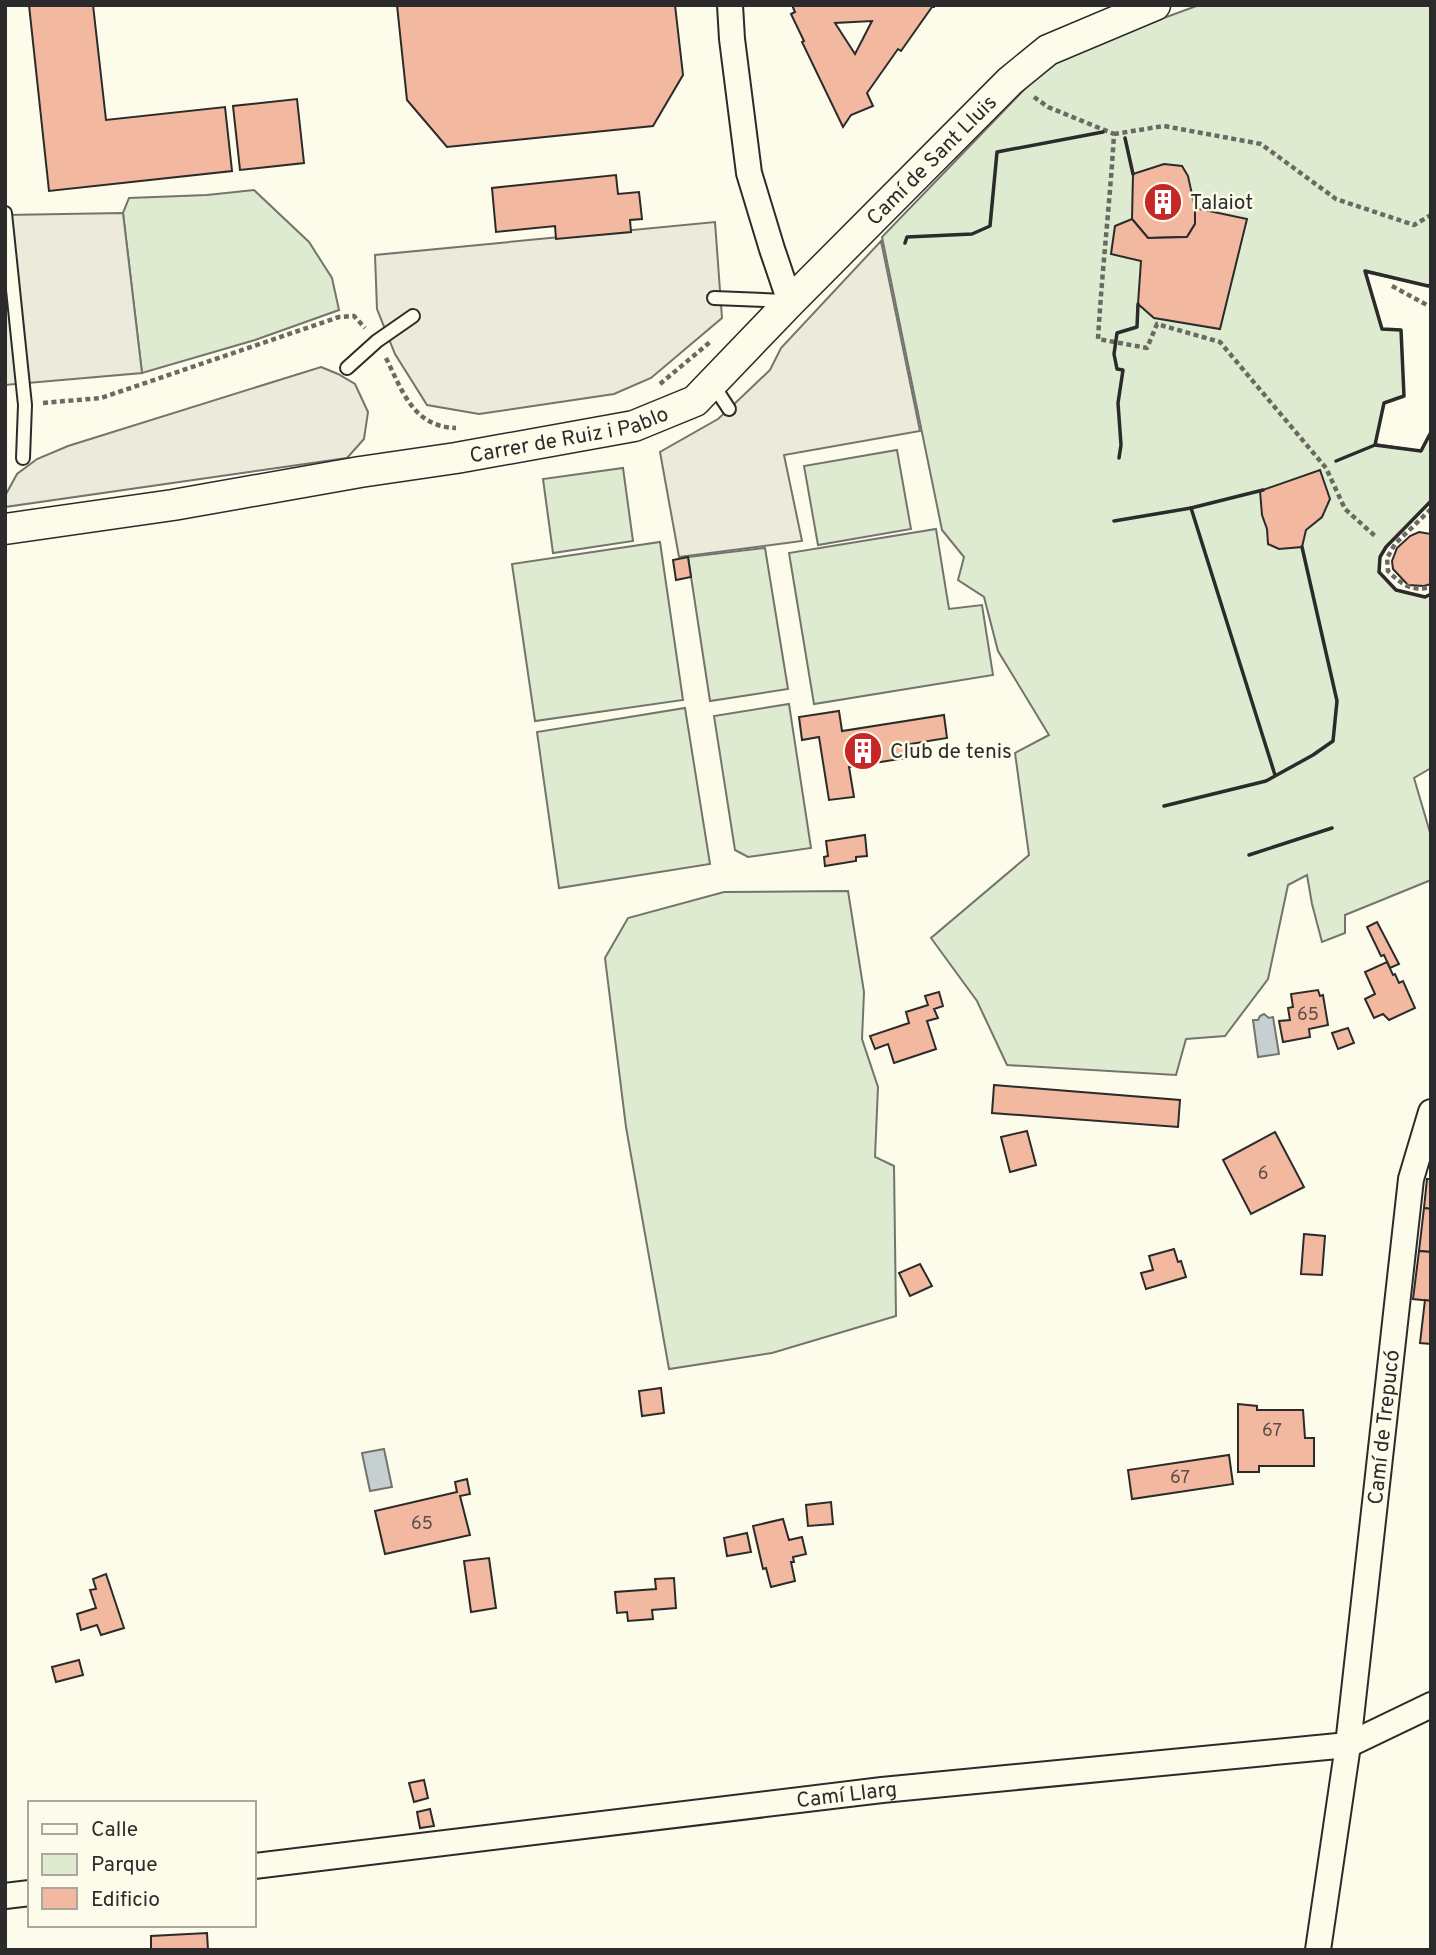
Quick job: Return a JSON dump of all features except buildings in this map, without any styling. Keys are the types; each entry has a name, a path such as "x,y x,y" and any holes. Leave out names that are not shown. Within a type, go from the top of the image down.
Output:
{"street":[{"path":"730,5 749,173 790,302"},
{"name":"Camí de Sant Lluis","path":"790,302 1010,81 1048,50 1156,5"},
{"name":"Carrer de Ruiz i Pablo","path":"5,529 173,505 634,426 695,401 790,302"},
{"name":"Camí de Trepucó","path":"1318,1950 1348,1745 1411,1179 1431,1112"},
{"name":"Camí Llarg","path":"256,1866 882,1790 1348,1745 1431,1704"},
{"path":"5,1896 28,1893"}],"lane":[{"path":"5,213 25,405 23,457"},
{"path":"714,298 790,302"},
{"path":"347,368 377,341 413,316"},
{"path":"712,383 729,409"}],"path":[{"path":"1010,81 1048,107 1114,134 1164,127 1261,144 1336,199 1414,225 1431,215"},
{"path":"1114,134 1098,339 1147,348 1157,324 1220,342 1326,468 1345,509 1376,536"},
{"path":"1392,286 1427,305"},
{"path":"25,405 101,398 339,317 354,316 377,341 409,404 428,422 463,428"},
{"path":"655,388 713,338"},
{"path":"1431,509 1395,544 1387,558 1388,571 1401,585 1423,589 1431,587"}],"green space":[{"path":"1199,5 1431,5 1431,285 1365,272 1382,329 1401,330 1404,396 1384,403 1375,444 1421,451 1431,432 1431,501 1386,547 1380,557 1379,572 1396,590 1425,597 1431,594 1431,768 1414,778 1431,836 1431,880 1345,915 1345,933 1322,942 1307,875 1288,885 1268,979 1225,1036 1186,1039 1176,1075 1007,1065 977,1001 931,938 1029,855 1015,753 1049,735 998,651 984,597 958,580 964,557 942,530 882,237 1046,67 1115,36"},
{"path":"254,190 309,242 332,278 339,310 255,340 142,373 123,213 129,198"},
{"path":"897,450 911,529 818,545 804,466"},
{"path":"623,468 633,541 553,553 543,479"},
{"path":"936,529 949,609 982,605 993,675 814,704 789,553"},
{"path":"660,542 683,700 535,721 512,564"},
{"path":"765,548 788,689 710,701 688,557"},
{"path":"789,704 811,848 748,857 735,850 714,716"},
{"path":"685,708 710,864 559,888 537,732"},
{"path":"848,891 864,992 862,1039 878,1087 875,1157 894,1166 896,1316 772,1353 669,1369 626,1127 605,958 628,918 724,892"}],"shaded area":[{"path":"123,213 142,373 5,385 5,215"},
{"path":"715,222 722,318 651,378 614,394 479,414 427,405 395,354 377,309 375,255"},
{"path":"881,241 920,431 784,455 802,541 679,557 660,452 718,419 770,370 781,348"},
{"path":"321,367 355,384 368,412 364,439 347,458 5,507 5,496 17,474 37,459 68,446"},
{"path":"1264,1014 1269,1018 1273,1017 1279,1054 1258,1057 1253,1020 1258,1020"},
{"path":"384,1449 392,1487 370,1491 362,1453"}],"wall":[{"path":"905,243 907,237 972,234 990,226 997,152 1103,132"},
{"path":"1125,138 1133,174"},
{"path":"1431,285 1365,271 1382,329 1401,330 1404,396 1384,403 1375,445 1421,451 1431,432"},
{"path":"1119,458 1121,445 1118,403 1123,370 1117,369 1114,354 1117,333 1137,327 1138,304"},
{"path":"1336,461 1375,445"},
{"path":"1114,521 1191,508 1263,490"},
{"path":"1431,501 1386,547 1380,557 1379,572 1396,590 1425,597 1431,594"},
{"path":"1191,508 1275,775"},
{"path":"1164,806 1266,781 1333,741 1337,701 1302,547"},
{"path":"1249,855 1332,828"}],"place":[{"name":"Talaiot","path":"1163,202"},
{"name":"Club de tenis","path":"863,751"}]}
